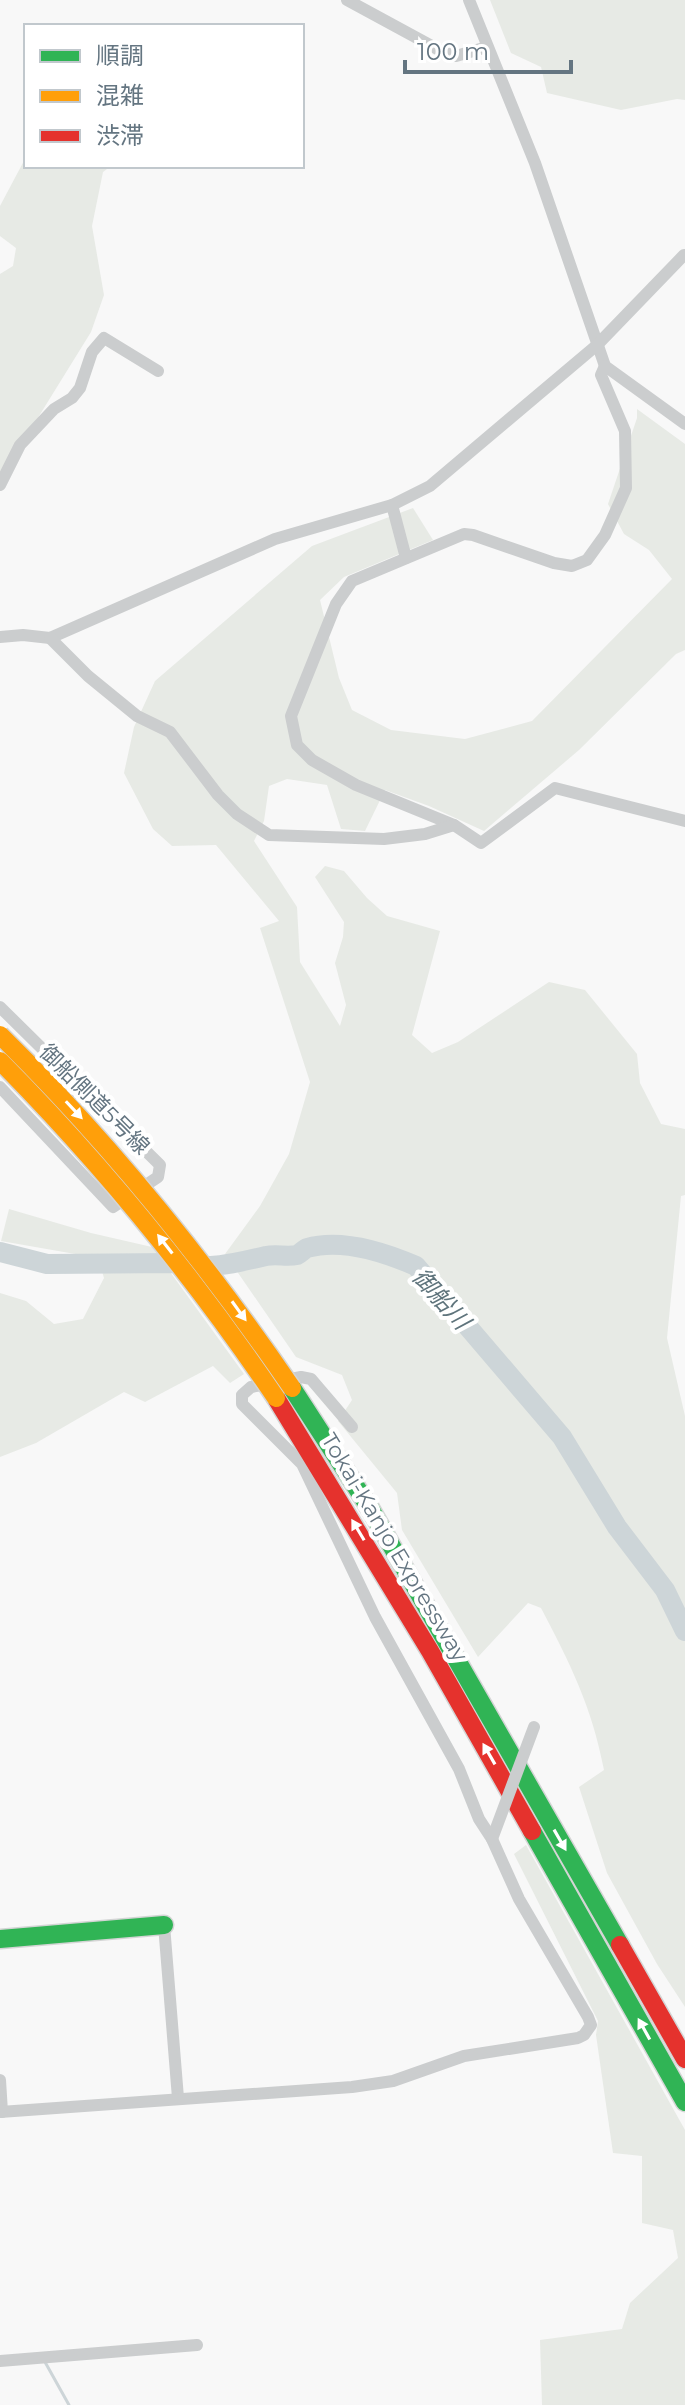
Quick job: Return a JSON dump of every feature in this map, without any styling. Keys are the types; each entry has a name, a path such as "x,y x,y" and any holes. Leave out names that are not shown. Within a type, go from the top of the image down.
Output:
{"main road":[{"name":"Tokai-Kanjo Expressway","path":"0,1035 78,1115 178,1230 246,1320 284,1393 684,2100"},
{"name":"Tokai-Kanjo Expressway","path":"0,1062 132,1203 284,1393 394,1550 685,2059"},
{"path":"0,1939 164,1925"}],"street":[{"path":"347,0 441,51 456,56 487,47"},
{"path":"469,0 535,163 605,366 685,424"},
{"path":"0,637 23,635 50,638 275,539 392,505 430,486 597,345 684,255"},
{"path":"0,485 20,445 54,409 72,398 80,388 92,352 104,338 158,371"},
{"path":"605,366 601,375 625,431 626,488 605,535 587,560 572,566 554,563 464,534 352,581 336,604 291,716 297,745 312,760 356,785 454,825 481,843 555,788 685,821"},
{"path":"392,505 406,558"},
{"path":"50,638 88,676 137,716 170,732 218,795 237,814 269,835 384,839 425,834 454,825"},
{"name":"御船側道5号線","path":"0,1007 160,1165 158,1177 113,1207 0,1087"},
{"path":"0,1062 33,1037"},
{"path":"0,2080 1,2112 352,2087 393,2081 464,2056 578,2038 591,2025 519,1899 448,1748 375,1617 302,1464 242,1404 242,1395 251,1387 301,1377 311,1379 352,1427"},
{"path":"492,1839 534,1727"},
{"path":"164,1925 178,2098"},
{"path":"0,2361 197,2345"}],"shaded area":[{"path":"490,0 685,0 685,100 621,110 547,93 541,67 511,53"},
{"path":"24,161 24,168 108,168 103,172 92,226 104,295 91,332 0,479 0,274 13,266 16,248 0,236 0,206"},
{"path":"637,409 685,444 685,650 676,654 579,750 484,831 385,790 365,831 341,829 327,785 287,779 269,786 264,821 254,841 297,907 300,962 340,1026 346,1005 335,963 344,922 315,877 325,866 344,871 387,916 440,931 412,1035 432,1053 458,1042 549,982 585,990 637,1054 640,1083 661,1124 685,1129 685,1195 681,1196 667,1338 685,1416 685,2007 657,1964 607,1873 579,1787 604,1770 599,1747 579,1686 541,1608 528,1603 478,1657 402,1530 397,1493 338,1421 352,1400 342,1375 296,1357 225,1254 260,1206 289,1154 310,1082 260,928 279,921 216,845 172,846 153,829 124,773 134,727 155,681 312,546 413,508 433,540 344,577 320,600 339,678 352,710 391,730 465,739 532,721 672,579 649,550 624,534 608,504 637,418"},
{"path":"9,1209 152,1247 244,1374 230,1383 213,1366 145,1402 124,1392 36,1443 0,1457 0,1293 26,1301 54,1324 83,1319 104,1278 98,1258 1,1241"},
{"path":"526,1845 685,2130 685,2405 542,2405 540,2340 622,2329 630,2303 678,2258 673,2230 642,2223 642,2156 613,2153 596,2035 598,2021 514,1854"}],"waterway":[{"name":"御船川","path":"0,1252 47,1264 175,1263 209,1266 270,1255 297,1255 307,1248 334,1245 377,1252 416,1266 562,1437 617,1527 665,1590 685,1631"},
{"path":"45,2362 69,2405"}],"traffic: fast":[{"path":"292,1388 371,1510 620,1945"},
{"path":"532,1831 685,2102"},
{"path":"0,1939 164,1925"}],"traffic: jam":[{"path":"276,1398 430,1651 532,1831"},
{"path":"620,1945 685,2059"}],"traffic: slow":[{"path":"0,1035 80,1118 155,1204 292,1388"},
{"path":"0,1061 146,1223 213,1309 276,1398"}]}
